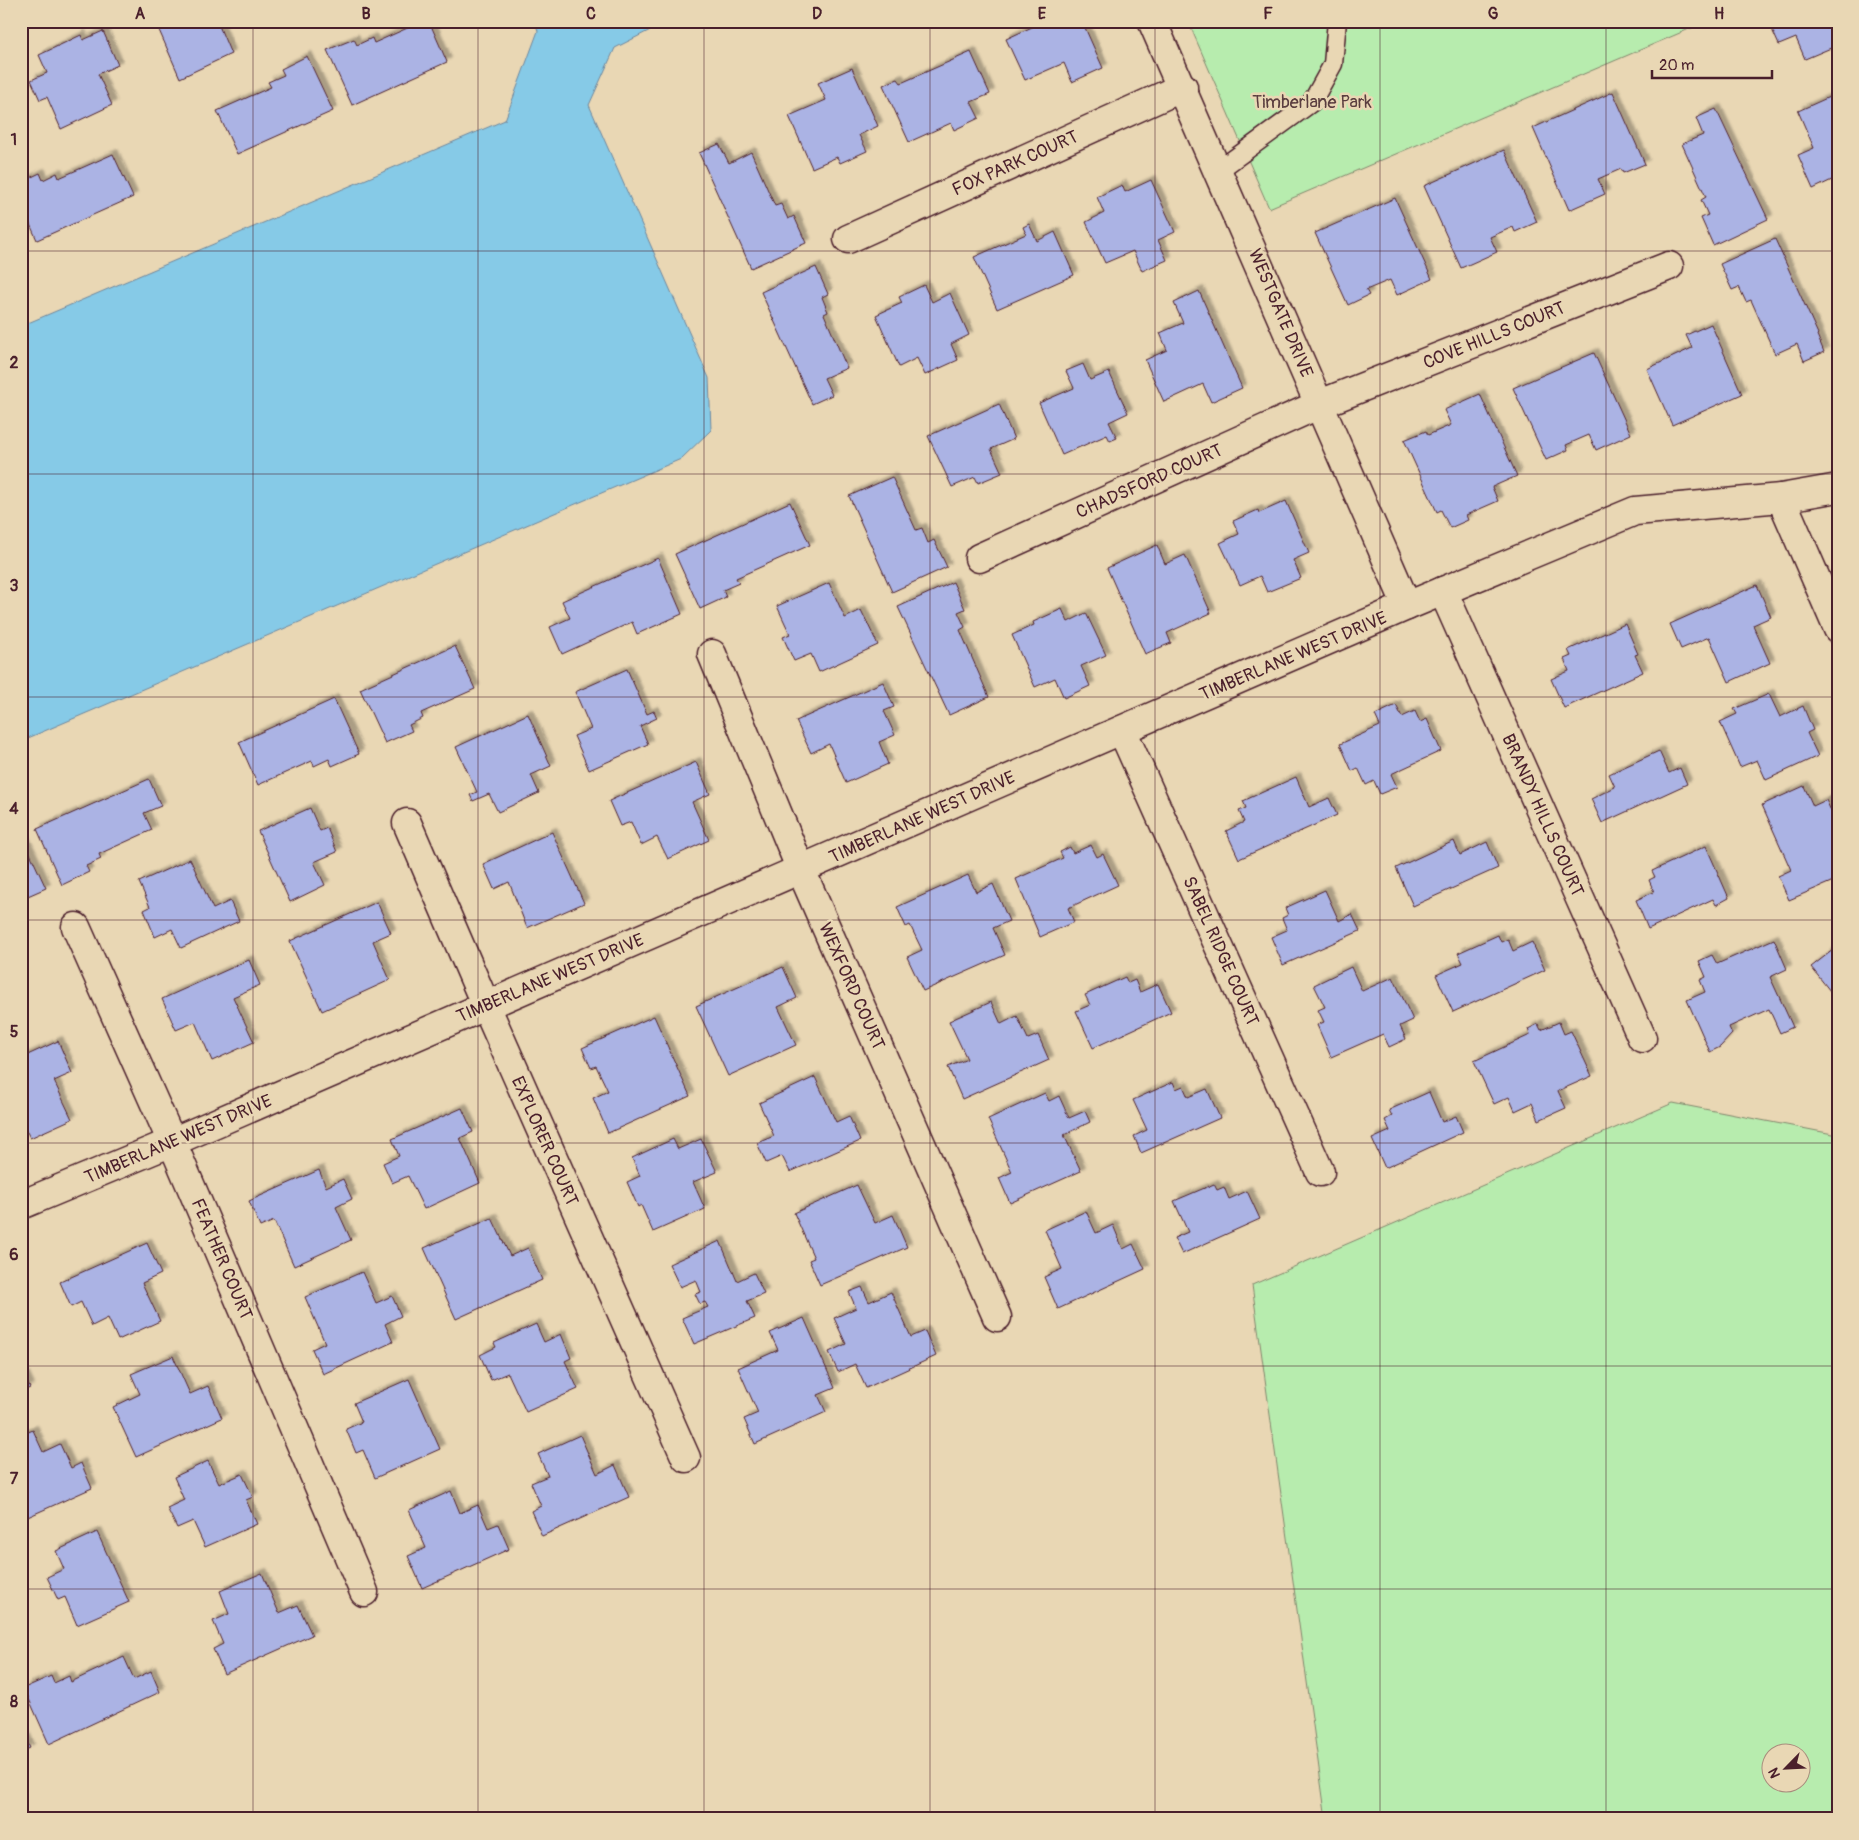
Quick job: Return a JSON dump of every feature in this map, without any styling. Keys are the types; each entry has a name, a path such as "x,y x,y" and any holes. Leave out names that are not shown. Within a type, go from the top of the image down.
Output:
{"street":[{"name":"WESTGATE DRIVE","path":"1152,21 1183,87 1407,606"},
{"name":"FOX PARK COURT","path":"848,239 1183,87"},
{"name":"COVE HILLS COURT","path":"1320,404 1669,266"},
{"name":"CHADSFORD COURT","path":"979,558 1320,404"},
{"name":"TIMBERLANE WEST DRIVE","path":"21,1205 172,1142 1407,606 1635,511 1781,498 1838,488"},
{"path":"1781,498 1838,629"},
{"name":"BRANDY HILLS COURT","path":"1443,591 1642,1038"},
{"name":"WEXFORD COURT","path":"712,654 801,870 997,1317"},
{"name":"SABEL RIDGE COURT","path":"1122,730 1320,1172"},
{"name":"EXPLORER COURT","path":"408,823 486,1006 686,1458"},
{"name":"FEATHER COURT","path":"76,927 172,1142 364,1592"}],"lane":[{"path":"1219,170 1312,102 1333,64 1337,21"}],"green space":[{"name":"Timberlane Park","path":"1188,21 1708,21 1269,208"},
{"path":"1673,1103 1838,1135 1838,1819 1326,1819 1252,1285"}],"water":[{"path":"535,21 668,21 615,48 589,105 709,378 711,430 681,459 21,741 21,326 505,120 538,31"}],"building":[{"path":"155,21 217,21 231,54 180,78"},
{"path":"423,21 429,21 447,62 352,105 327,50 354,39 357,45 372,38 374,43"},
{"path":"1045,21 1082,21 1103,68 1072,82 1064,63 1025,80 1006,39"},
{"path":"1779,21 1838,21 1838,45 1805,59 1796,38 1779,45 1770,25"},
{"path":"103,31 118,65 98,74 112,105 61,129 47,97 40,100 31,80 47,73 39,55 81,35 83,40"},
{"path":"971,52 990,94 971,102 979,118 954,130 951,123 909,142 883,85 898,79 901,83"},
{"path":"307,56 333,111 237,154 217,111 271,87 268,82 284,75 281,69"},
{"path":"852,68 878,126 859,135 867,151 840,163 837,157 812,168 789,116 826,100 818,83"},
{"path":"1613,92 1645,164 1623,173 1621,169 1598,179 1605,194 1569,210 1533,128"},
{"path":"1838,93 1838,177 1813,189 1798,155 1814,148 1798,111"},
{"path":"1716,109 1768,219 1713,245 1701,218 1708,215 1701,200 1706,197 1682,144 1703,135 1696,118"},
{"path":"719,144 729,163 751,152 775,206 781,204 788,219 794,216 806,243 751,268 699,153"},
{"path":"1504,150 1537,222 1515,232 1513,227 1490,237 1497,252 1461,268 1424,186"},
{"path":"113,154 133,197 37,240 21,204 21,182 40,173 43,180 57,173 59,178"},
{"path":"1151,180 1175,232 1158,240 1167,260 1142,271 1133,251 1105,263 1086,222 1104,213 1097,197 1122,185 1125,192"},
{"path":"1395,198 1432,279 1397,295 1390,280 1366,290 1369,295 1348,305 1315,233"},
{"path":"1029,224 1037,241 1055,232 1074,275 997,309 974,257 1026,234 1023,227"},
{"path":"1775,239 1818,334 1824,352 1804,361 1797,344 1775,354 1751,300 1746,302 1739,287 1732,290 1720,264"},
{"path":"816,267 828,294 822,297 828,312 824,314 847,368 824,378 832,395 812,404 761,292"},
{"path":"924,285 932,302 950,293 969,335 951,344 958,360 925,375 917,358 899,367 876,315 902,303 899,297"},
{"path":"1199,291 1242,388 1211,402 1203,384 1164,402 1145,360 1167,350 1160,333 1183,323 1174,303"},
{"path":"1711,324 1742,394 1672,425 1647,369 1692,348 1686,335"},
{"path":"1594,353 1631,434 1596,450 1589,435 1566,445 1568,450 1546,460 1513,388"},
{"path":"1083,364 1090,380 1109,372 1128,413 1109,422 1117,438 1110,441 1107,435 1062,455 1039,403 1074,388 1066,371"},
{"path":"1480,394 1517,476 1492,487 1498,501 1466,515 1468,520 1450,528 1441,510 1437,512 1404,440 1426,431 1428,435 1451,425 1444,410"},
{"path":"999,404 1014,439 991,449 1002,473 978,483 975,477 952,487 928,436"},
{"path":"892,477 916,530 922,528 928,543 934,540 947,567 892,592 849,496"},
{"path":"1286,501 1309,553 1293,560 1301,578 1267,592 1260,576 1240,585 1220,543 1239,534 1233,521 1258,510 1259,513"},
{"path":"790,502 810,545 736,578 739,583 723,590 726,597 700,609 675,554"},
{"path":"1157,545 1165,564 1185,555 1211,613 1167,633 1171,643 1145,654 1107,568"},
{"path":"658,558 682,614 637,634 632,622 562,654 550,627 570,618 562,601"},
{"path":"953,582 965,609 958,612 965,627 960,630 989,697 949,715 898,607"},
{"path":"829,583 845,618 861,610 878,645 819,672 811,654 794,661 783,637 790,634 777,606"},
{"path":"1757,585 1771,617 1753,625 1770,663 1729,682 1709,637 1681,649 1670,624"},
{"path":"1062,609 1068,622 1086,613 1106,655 1081,666 1090,686 1064,698 1055,678 1035,687 1012,635 1034,625 1033,622"},
{"path":"1625,624 1638,654 1635,655 1643,672 1564,708 1551,679 1569,671 1564,659 1571,656 1568,650"},
{"path":"455,646 475,689 421,713 423,718 409,725 412,731 385,743 360,689"},
{"path":"627,669 647,714 654,711 657,718 640,726 648,744 589,770 574,736 591,729 575,692"},
{"path":"883,682 894,707 884,711 895,735 879,742 888,764 846,783 829,744 811,753 796,721"},
{"path":"1769,694 1780,717 1803,706 1813,730 1807,733 1818,756 1766,780 1757,760 1740,767 1720,722 1737,714 1734,709"},
{"path":"334,699 359,754 332,766 329,759 314,766 312,761 258,785 239,742"},
{"path":"1396,705 1402,717 1415,711 1420,722 1427,719 1441,751 1391,774 1397,787 1380,794 1374,781 1366,785 1358,768 1352,771 1340,744 1380,726 1375,715"},
{"path":"528,714 551,766 531,775 539,793 498,812 489,794 473,801 470,795 477,792 456,747"},
{"path":"1659,751 1669,773 1680,768 1687,784 1602,823 1591,799 1615,787 1609,774"},
{"path":"696,762 710,794 692,802 709,840 668,859 657,837 641,845 631,822 620,826 609,801"},
{"path":"1296,777 1309,807 1329,798 1337,815 1239,859 1226,831 1244,822 1239,811 1246,808 1243,801"},
{"path":"149,779 161,806 144,813 152,830 99,854 101,859 86,866 89,872 62,885 37,829"},
{"path":"1804,786 1813,806 1826,800 1838,826 1838,879 1789,900 1778,876 1791,870 1762,805"},
{"path":"310,808 320,831 327,828 337,852 314,862 325,885 290,902 258,831"},
{"path":"552,832 584,903 527,928 509,882 494,889 483,864"},
{"path":"21,834 46,888 21,899"},
{"path":"1454,841 1460,855 1487,842 1498,868 1413,906 1396,868"},
{"path":"1091,845 1097,857 1103,854 1118,885 1068,908 1074,922 1040,937 1016,879 1063,858 1060,852 1070,847 1073,853"},
{"path":"1706,846 1729,898 1716,905 1713,899 1648,929 1636,900 1654,892 1649,880 1655,877 1652,871"},
{"path":"190,859 213,909 230,901 239,921 181,948 172,929 155,937 144,910 150,907 139,882"},
{"path":"968,875 976,892 993,884 1009,921 993,928 1005,955 923,991 907,957 922,950 910,925 906,927 897,907"},
{"path":"1325,890 1339,921 1352,914 1360,931 1283,965 1271,937 1287,930 1282,918 1288,915 1285,908"},
{"path":"377,902 391,933 373,941 390,980 322,1011 290,941"},
{"path":"1498,935 1501,942 1508,939 1513,951 1532,942 1545,970 1453,1012 1436,975 1463,963 1458,953"},
{"path":"1774,939 1787,969 1770,977 1793,1027 1780,1033 1769,1009 1729,1027 1732,1034 1720,1047 1710,1052 1687,1000 1705,992 1700,980 1706,977 1699,961 1712,955 1717,964"},
{"path":"1838,946 1838,1001 1811,967"},
{"path":"249,960 260,985 233,997 254,1042 212,1061 195,1022 176,1030 162,999"},
{"path":"783,967 797,998 778,1007 796,1045 728,1076 696,1006"},
{"path":"1351,967 1362,991 1393,977 1413,1020 1400,1026 1406,1039 1389,1047 1383,1034 1331,1057 1317,1025 1324,1022 1318,1010 1325,1007 1314,985"},
{"path":"1125,977 1128,983 1135,980 1140,992 1158,984 1171,1012 1093,1048 1076,1011 1090,1005 1085,995"},
{"path":"991,1002 1001,1024 1017,1016 1028,1039 1038,1035 1049,1060 962,1099 948,1067 967,1059 949,1021"},
{"path":"654,1016 690,1096 608,1133 593,1098 608,1091 596,1066 591,1068 582,1048"},
{"path":"1559,1022 1564,1034 1571,1031 1592,1076 1558,1091 1566,1108 1539,1120 1532,1103 1515,1111 1509,1097 1494,1104 1474,1061 1530,1035 1528,1029 1538,1024 1541,1030"},
{"path":"58,1041 72,1073 54,1081 72,1119 30,1138 21,1120 21,1058"},
{"path":"815,1077 836,1122 849,1116 860,1141 790,1172 782,1156 766,1163 757,1143 774,1136 759,1103"},
{"path":"1173,1082 1176,1089 1183,1086 1188,1097 1207,1089 1220,1118 1141,1153 1134,1136 1147,1130 1133,1100"},
{"path":"1429,1092 1442,1122 1456,1116 1463,1132 1385,1168 1372,1139 1390,1131 1385,1120 1392,1116 1389,1110"},
{"path":"1045,1093 1049,1101 1059,1096 1069,1118 1085,1111 1090,1122 1064,1135 1081,1171 1010,1203 999,1178 1012,1172 988,1119"},
{"path":"462,1108 473,1132 460,1138 480,1183 424,1209 408,1176 392,1183 383,1163 399,1156 392,1139"},
{"path":"673,1139 678,1149 701,1139 717,1172 693,1182 705,1209 653,1232 641,1205 638,1207 627,1182 640,1176 632,1158"},
{"path":"319,1170 326,1187 343,1179 352,1199 336,1207 351,1240 294,1266 274,1221 260,1227 249,1201"},
{"path":"1214,1184 1217,1190 1224,1187 1229,1199 1247,1191 1260,1219 1182,1254 1174,1238 1188,1232 1174,1201"},
{"path":"857,1185 875,1223 893,1215 907,1247 820,1285 809,1260 814,1258 794,1213"},
{"path":"1086,1211 1096,1233 1113,1225 1123,1249 1133,1244 1145,1269 1058,1309 1044,1277 1062,1269 1045,1230"},
{"path":"492,1218 510,1256 528,1248 542,1280 456,1319 424,1248"},
{"path":"720,1241 737,1281 754,1273 764,1294 747,1301 755,1318 694,1344 682,1318 708,1307 705,1302 700,1304 695,1294 701,1292 696,1280 680,1287 669,1264"},
{"path":"147,1243 161,1274 142,1283 160,1321 118,1340 108,1318 92,1326 81,1302 71,1307 60,1282"},
{"path":"362,1272 376,1303 392,1296 401,1316 385,1324 393,1342 323,1374 312,1349 325,1343 305,1297"},
{"path":"862,1287 869,1302 891,1292 911,1337 925,1331 936,1356 866,1388 855,1364 838,1372 829,1352 846,1344 834,1318 856,1308 849,1292"},
{"path":"804,1318 835,1388 818,1395 826,1412 755,1444 744,1419 758,1413 738,1368 778,1350 770,1333"},
{"path":"536,1324 544,1342 561,1334 571,1358 565,1361 578,1389 526,1412 508,1373 491,1380 480,1355 496,1347 494,1343"},
{"path":"173,1356 190,1394 208,1386 222,1418 136,1457 113,1407 140,1394 131,1374"},
{"path":"21,1369 30,1388 21,1392"},
{"path":"409,1379 440,1449 375,1478 363,1450 356,1453 346,1429 362,1422 354,1403"},
{"path":"33,1430 43,1452 60,1444 71,1468 81,1463 92,1488 21,1520 21,1435"},
{"path":"580,1435 597,1474 615,1465 629,1497 542,1536 531,1511 541,1506 531,1483 548,1476 538,1454"},
{"path":"208,1461 219,1484 242,1474 253,1497 246,1500 257,1524 205,1547 193,1521 177,1528 167,1508 184,1500 174,1477"},
{"path":"451,1491 460,1513 478,1505 488,1528 498,1524 509,1549 422,1588 408,1556 426,1548 409,1510"},
{"path":"97,1532 129,1602 77,1625 65,1597 58,1600 47,1577 64,1569 56,1551"},
{"path":"262,1573 279,1613 298,1605 312,1635 224,1674 213,1649 223,1644 213,1621 229,1614 220,1591"},
{"path":"124,1657 134,1679 151,1671 160,1692 49,1744 24,1688 51,1676 54,1683 69,1676 71,1682"},
{"path":"21,1729 30,1748 21,1752"}]}
